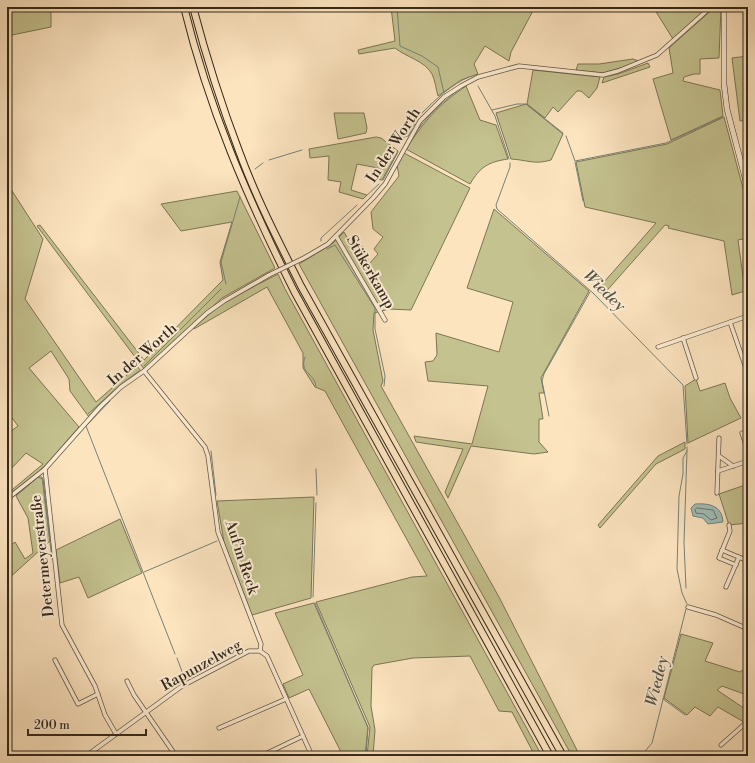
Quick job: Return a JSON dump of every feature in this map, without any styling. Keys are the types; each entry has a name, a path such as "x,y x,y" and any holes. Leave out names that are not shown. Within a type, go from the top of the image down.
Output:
{"highway":[{"path":"184,7 211,102 231,156 257,218 294,291 550,756"},
{"path":"193,7 210,70 232,132 252,184 275,235 301,286 563,756"}],"street":[{"name":"In der Worth","path":"7,499 44,469 100,407 121,387 144,371 207,313 224,300 328,244 385,184 420,121 444,97 478,77 519,66 603,75 618,72 657,55 712,7"},
{"path":"724,7 724,84 727,109 748,190"},
{"name":"Stükerkamp","path":"336,236 385,320"},
{"path":"658,347 748,316"},
{"path":"730,322 748,374"},
{"path":"683,338 696,378"},
{"name":"Auf'm Reck","path":"144,371 205,447 208,456 218,532 261,644 260,651 267,656 312,756"},
{"path":"742,434 748,451"},
{"path":"717,493 719,438"},
{"path":"719,456 733,466"},
{"path":"718,471 748,461"},
{"name":"Determeyerstraße","path":"44,469 62,625 98,694 105,715 116,734"},
{"path":"728,525 730,531 719,558 736,565"},
{"path":"722,550 748,561"},
{"path":"726,587 739,557"},
{"path":"688,607 748,628"},
{"name":"Rapunzelweg","path":"116,734 182,686 249,651 260,651"},
{"path":"56,660 78,704 98,694"},
{"path":"127,681 176,756"},
{"path":"219,728 286,699"},
{"path":"721,745 748,721"},
{"path":"86,756 116,734"},
{"path":"261,756 303,736"}],"shaded area":[{"path":"7,7 51,7 51,27 7,36"},
{"path":"391,7 535,7 511,52 509,61 485,46 474,64 478,74 461,80 438,96 433,76 429,70 420,62 395,48 359,54 358,50 395,41"},
{"path":"653,7 709,7 673,39"},
{"path":"715,7 721,7 719,58 700,59 700,74 684,77 683,81 720,90 723,116 671,140 653,79 673,73 669,48"},
{"path":"748,56 748,120 740,121 732,58"},
{"path":"633,59 641,62 603,73 576,70 578,64 599,64"},
{"path":"648,63 650,67 602,83 604,77 618,74"},
{"path":"533,70 600,77 597,88 589,98 581,91 577,91 558,112 553,107 545,118 527,104"},
{"path":"466,86 480,120 496,125 508,159 485,166 477,173 470,184 406,149 432,114 447,100"},
{"path":"526,104 563,134 551,160 535,162 511,159 496,113"},
{"path":"334,113 364,113 367,128 366,133 338,139"},
{"path":"724,117 748,207 748,238 738,240 745,291 732,295 724,241 668,228 669,226 665,225 603,295 597,290 656,223 585,207 576,162 667,144"},
{"path":"376,137 381,138 398,151 382,180 376,179 378,168 357,164 351,190 367,195 363,199 339,192 341,182 328,180 329,156 310,158 309,149"},
{"path":"404,153 470,188 411,310 389,309 374,313 373,330 383,381 381,386 499,597 580,756 572,756 299,264 332,244 344,232 355,251 363,246 369,264 378,254 374,249 383,237 373,229 371,212 399,176 397,165"},
{"path":"7,183 43,239 25,299 96,402 137,366 141,371 121,386 89,417 70,391 69,379 51,351 29,368 79,427 37,474 18,491 7,498 7,494 43,464 26,453 10,470 7,466 7,434 18,426 7,411"},
{"path":"237,191 275,268 222,298 144,369 37,226 40,225 144,360 223,280 220,262 232,222 181,231 161,204"},
{"path":"494,209 589,291 541,378 544,393 539,393 543,419 539,419 539,442 548,452 534,454 471,446 448,498 445,492 463,449 416,442 414,436 472,444 488,386 428,381 425,362 433,361 437,355 436,333 499,352 513,302 467,288"},
{"path":"278,274 542,756 535,756 512,712 499,711 470,656 413,658 374,665 372,668 371,706 375,730 373,756 367,756 370,727 316,602 412,577 427,576 325,391 315,387 303,368 303,353 267,287 194,329 193,328 224,302"},
{"path":"696,379 700,391 725,383 730,398 741,418 688,443 685,386"},
{"path":"685,442 685,449 656,464 600,528 598,525 658,456"},
{"path":"38,477 43,479 50,541 7,580 7,548 15,542 25,559 33,553 28,518 16,496"},
{"path":"748,484 748,523 729,525 719,494"},
{"path":"314,497 311,598 252,615 224,542 217,501"},
{"path":"120,519 142,573 88,598 79,577 60,583 56,550"},
{"path":"314,603 368,727 365,756 343,756 309,689 289,698 283,684 303,675 275,613"},
{"path":"681,634 713,643 705,661 740,672 748,666 748,691 744,694 722,686 717,690 748,711 748,718 744,722 718,707 710,716 695,707 687,715 664,698"}],"water":[{"path":"695,504 706,504 718,509 723,522 708,524 703,518 693,516 691,508"}],"waterway":[{"name":"Wiedey","path":"397,7 400,46 422,56 438,67 444,93"},
{"path":"391,140 408,136 419,117 428,107 450,88 469,77"},
{"name":"Wiedey","path":"478,86 495,116 509,159"},
{"path":"413,137 423,122 461,88"},
{"path":"492,110 517,104 526,104 563,133"},
{"path":"566,136 575,161 666,143 723,117"},
{"path":"269,160 302,150"},
{"path":"383,180 398,152"},
{"path":"575,162 583,201"},
{"path":"255,169 263,163"},
{"name":"Wiedey","path":"510,163 510,167 496,205 497,209 593,293 683,385 687,444"},
{"path":"364,198 379,184"},
{"path":"226,284 221,262 240,197"},
{"path":"321,241 321,238 357,205"},
{"path":"327,249 335,245 375,308 375,329 385,376 384,386"},
{"path":"144,366 221,289"},
{"path":"549,416 542,381 544,374 590,292"},
{"path":"305,357 305,370 313,378 316,386"},
{"path":"88,414 120,385 139,371"},
{"path":"110,401 86,426 175,654"},
{"path":"179,412 199,437"},
{"name":"Wiedey","path":"687,447 687,451 683,458 683,474 679,496 677,569 682,593 687,604"},
{"path":"211,451 216,495"},
{"path":"686,588 684,543 687,451"},
{"path":"316,469 317,495"},
{"path":"16,495 38,477 42,477 52,559"},
{"path":"313,597 316,503"},
{"path":"144,572 217,541"},
{"path":"315,603 368,728 366,756"},
{"name":"Wiedey","path":"641,756 652,743 686,609"},
{"path":"177,658 184,677"},
{"path":"663,699 685,715"}]}
